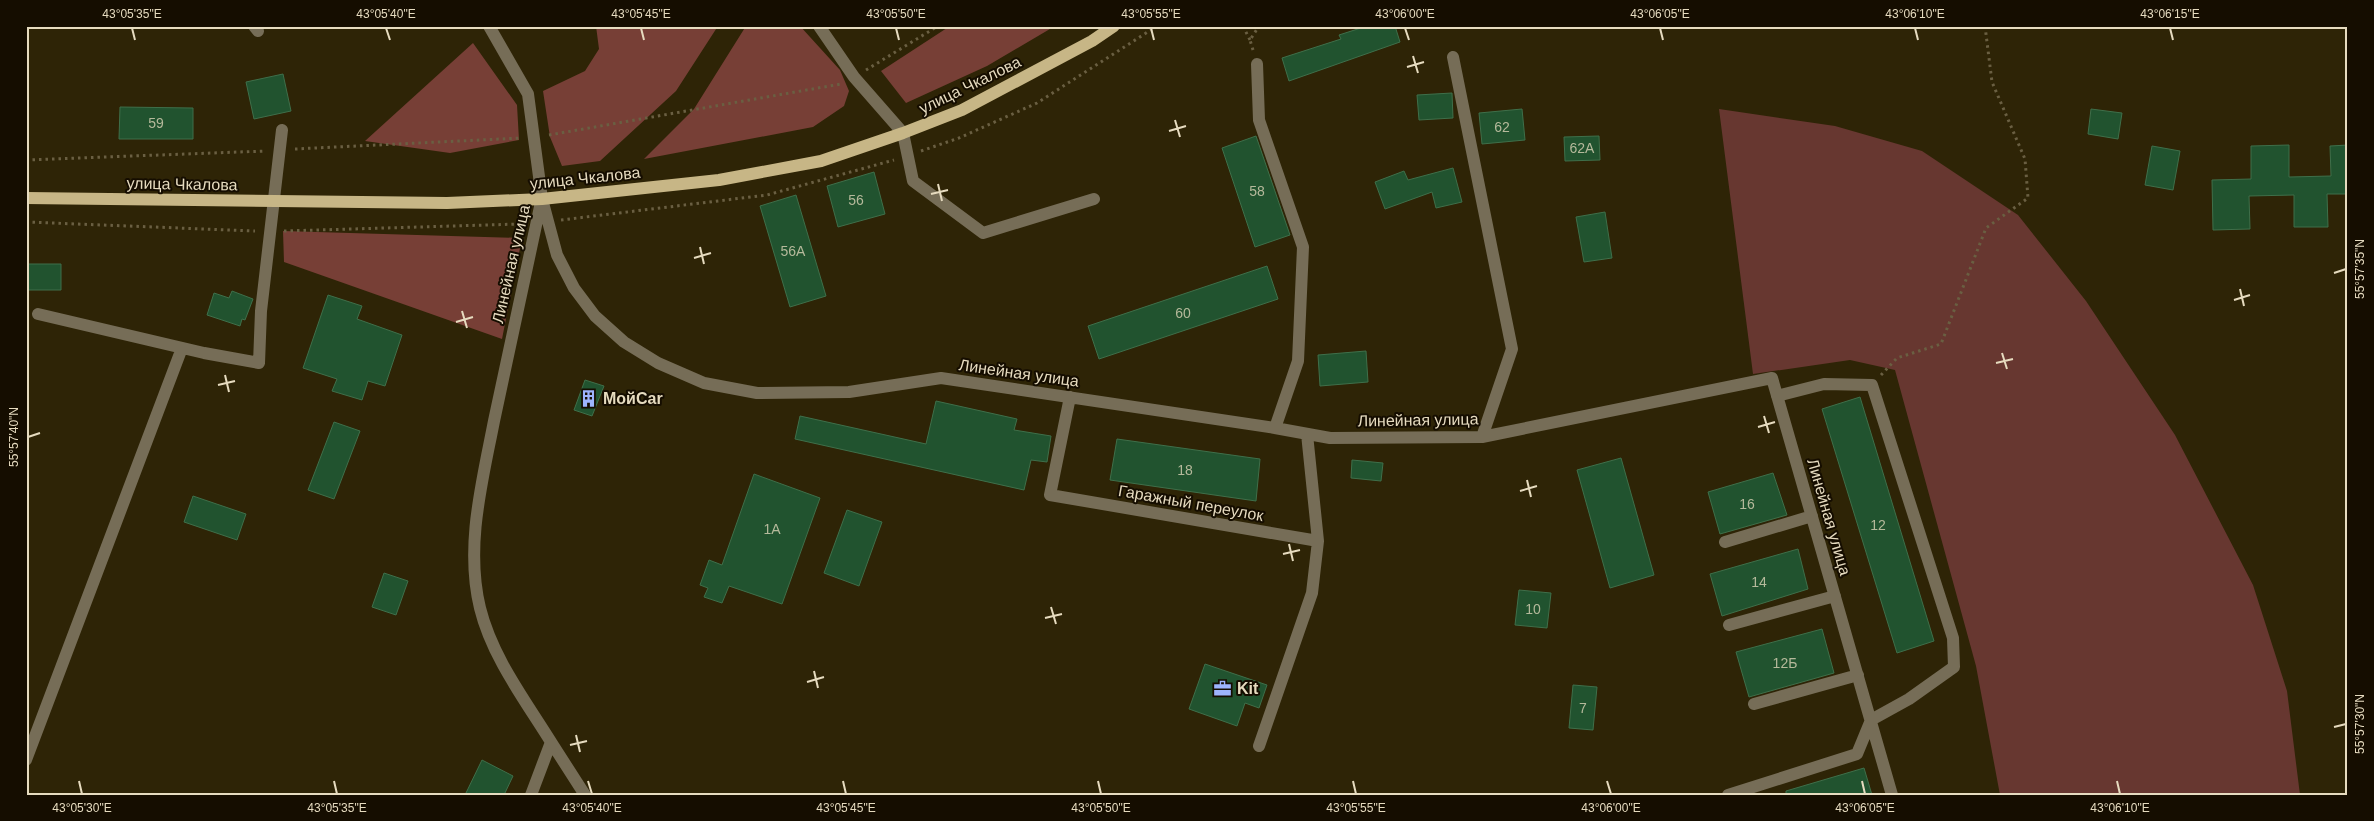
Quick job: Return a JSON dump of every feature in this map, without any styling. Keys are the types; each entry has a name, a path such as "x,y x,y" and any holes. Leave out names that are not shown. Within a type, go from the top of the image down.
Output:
{"main road":[{"name":"улица Чкалова","path":"26,198 448,203 542,199 719,180 821,161 903,133 962,110 1092,41 1114,26"}],"street":[{"path":"488,26 528,94 542,199"},
{"path":"819,26 854,77 903,133 913,181 983,233 1094,199"},
{"path":"1454,57 1512,349 1482,437"},
{"path":"1257,64 1259,120 1304,247 1298,361 1275,428"},
{"path":"38,314 182,348 259,363 261,311 272,202 282,130"},
{"name":"Линейная улица","path":"542,199 557,255 574,288 595,316 624,342 658,363 704,383 757,393 849,392 940,378 1275,428 1330,438 1482,437 1772,378 1892,795"},
{"name":"Линейная улица","path":"542,199 512,329 484,472 473,540 474,574 481,610 493,645 551,742 586,795"},
{"path":"26,760 182,348"},
{"path":"1728,795 1857,754 1871,720 1909,699 1954,667 1953,638 1872,385 1824,384 1778,396"},
{"name":"Гаражный переулок","path":"1070,397 1050,495 1318,541"},
{"path":"1259,746 1312,593 1318,541 1307,434"},
{"path":"1725,542 1812,516"},
{"path":"1729,625 1836,596"},
{"path":"1754,704 1858,675"},
{"path":"531,795 551,742"}],"path":[{"path":"26,160 535,138 839,85 938,26"},
{"path":"1243,26 1250,40 1257,64"},
{"path":"1250,40 1259,26"},
{"path":"1872,385 1897,358 1941,344 1986,228 2028,198 2025,160 1992,82 1985,26"}],"shaded area":[{"path":"596,26 718,26 676,91 600,161 562,166 550,137 543,91 585,71 599,49"},
{"path":"746,26 800,26 840,70 849,91 844,106 813,127 644,159 694,109"},
{"path":"950,26 1055,26 987,66 906,103 881,71"},
{"path":"473,43 517,105 519,140 450,153 365,141"},
{"path":"1719,109 1835,126 1922,151 2018,215 2086,301 2175,435 2253,585 2287,691 2300,795 2000,795 1976,666 1895,370 1850,360 1753,374"},
{"path":"283,231 522,238 502,339 284,262"}],"building":[{"path":"1367,26 1395,26 1400,42 1289,81 1282,58 1341,39 1339,35"},
{"path":"283,74 291,111 254,119 246,82"},
{"path":"1452,93 1453,118 1419,120 1417,95"},
{"path":"120,107 193,108 193,139 119,139"},
{"path":"1522,109 1525,140 1482,144 1479,113"},
{"path":"2091,109 2122,113 2118,139 2088,134"},
{"path":"1256,136 1290,235 1255,247 1222,148"},
{"path":"1599,136 1600,160 1565,161 1564,137"},
{"path":"2289,145 2289,177 2331,176 2330,146 2348,145 2348,194 2327,194 2328,227 2294,227 2294,195 2249,196 2250,229 2213,230 2212,180 2251,179 2251,146"},
{"path":"2152,146 2180,151 2173,190 2145,185"},
{"path":"1453,168 1462,202 1436,208 1432,192 1385,209 1375,182 1404,171 1408,180"},
{"path":"874,172 885,214 838,227 827,186"},
{"path":"796,195 826,296 790,307 760,206"},
{"path":"1605,212 1612,258 1584,262 1576,217"},
{"path":"26,264 61,264 61,290 26,290"},
{"path":"1267,266 1278,299 1099,359 1088,326"},
{"path":"232,291 253,299 245,320 242,319 240,326 207,315 214,293 229,298"},
{"path":"328,295 362,306 357,319 402,335 385,386 368,381 362,400 332,391 337,379 303,368"},
{"path":"1366,351 1368,382 1320,386 1318,355"},
{"name":"МойCar","path":"585,380 604,386 592,416 574,410"},
{"path":"1860,397 1934,641 1897,653 1822,409"},
{"path":"936,401 1017,419 1014,430 1051,436 1047,462 1031,460 1024,490 795,439 800,416 926,444"},
{"path":"334,422 360,431 334,499 308,490"},
{"path":"1117,439 1260,459 1256,501 1110,480"},
{"path":"1621,458 1654,575 1610,588 1577,470"},
{"path":"1352,460 1383,463 1381,481 1351,478"},
{"path":"1773,473 1787,515 1720,534 1708,492"},
{"path":"754,474 820,498 782,604 729,586 722,603 704,597 708,588 700,585 709,560 722,565"},
{"path":"193,496 246,514 237,540 184,522"},
{"path":"847,510 882,522 859,586 824,573"},
{"path":"1798,549 1808,589 1722,616 1710,574"},
{"path":"384,573 408,581 396,615 372,607"},
{"path":"1519,590 1551,593 1547,628 1515,625"},
{"path":"1822,629 1834,673 1749,697 1736,652"},
{"path":"1205,664 1267,685 1259,708 1245,703 1237,726 1189,709"},
{"path":"1573,685 1597,687 1593,730 1569,728"},
{"path":"482,760 513,776 504,795 465,795"},
{"path":"1864,768 1872,795 1786,795 1786,791"}],"place":[{"name":"МойCar","path":"589,398"},
{"name":"Kit","path":"1223,688"}]}
